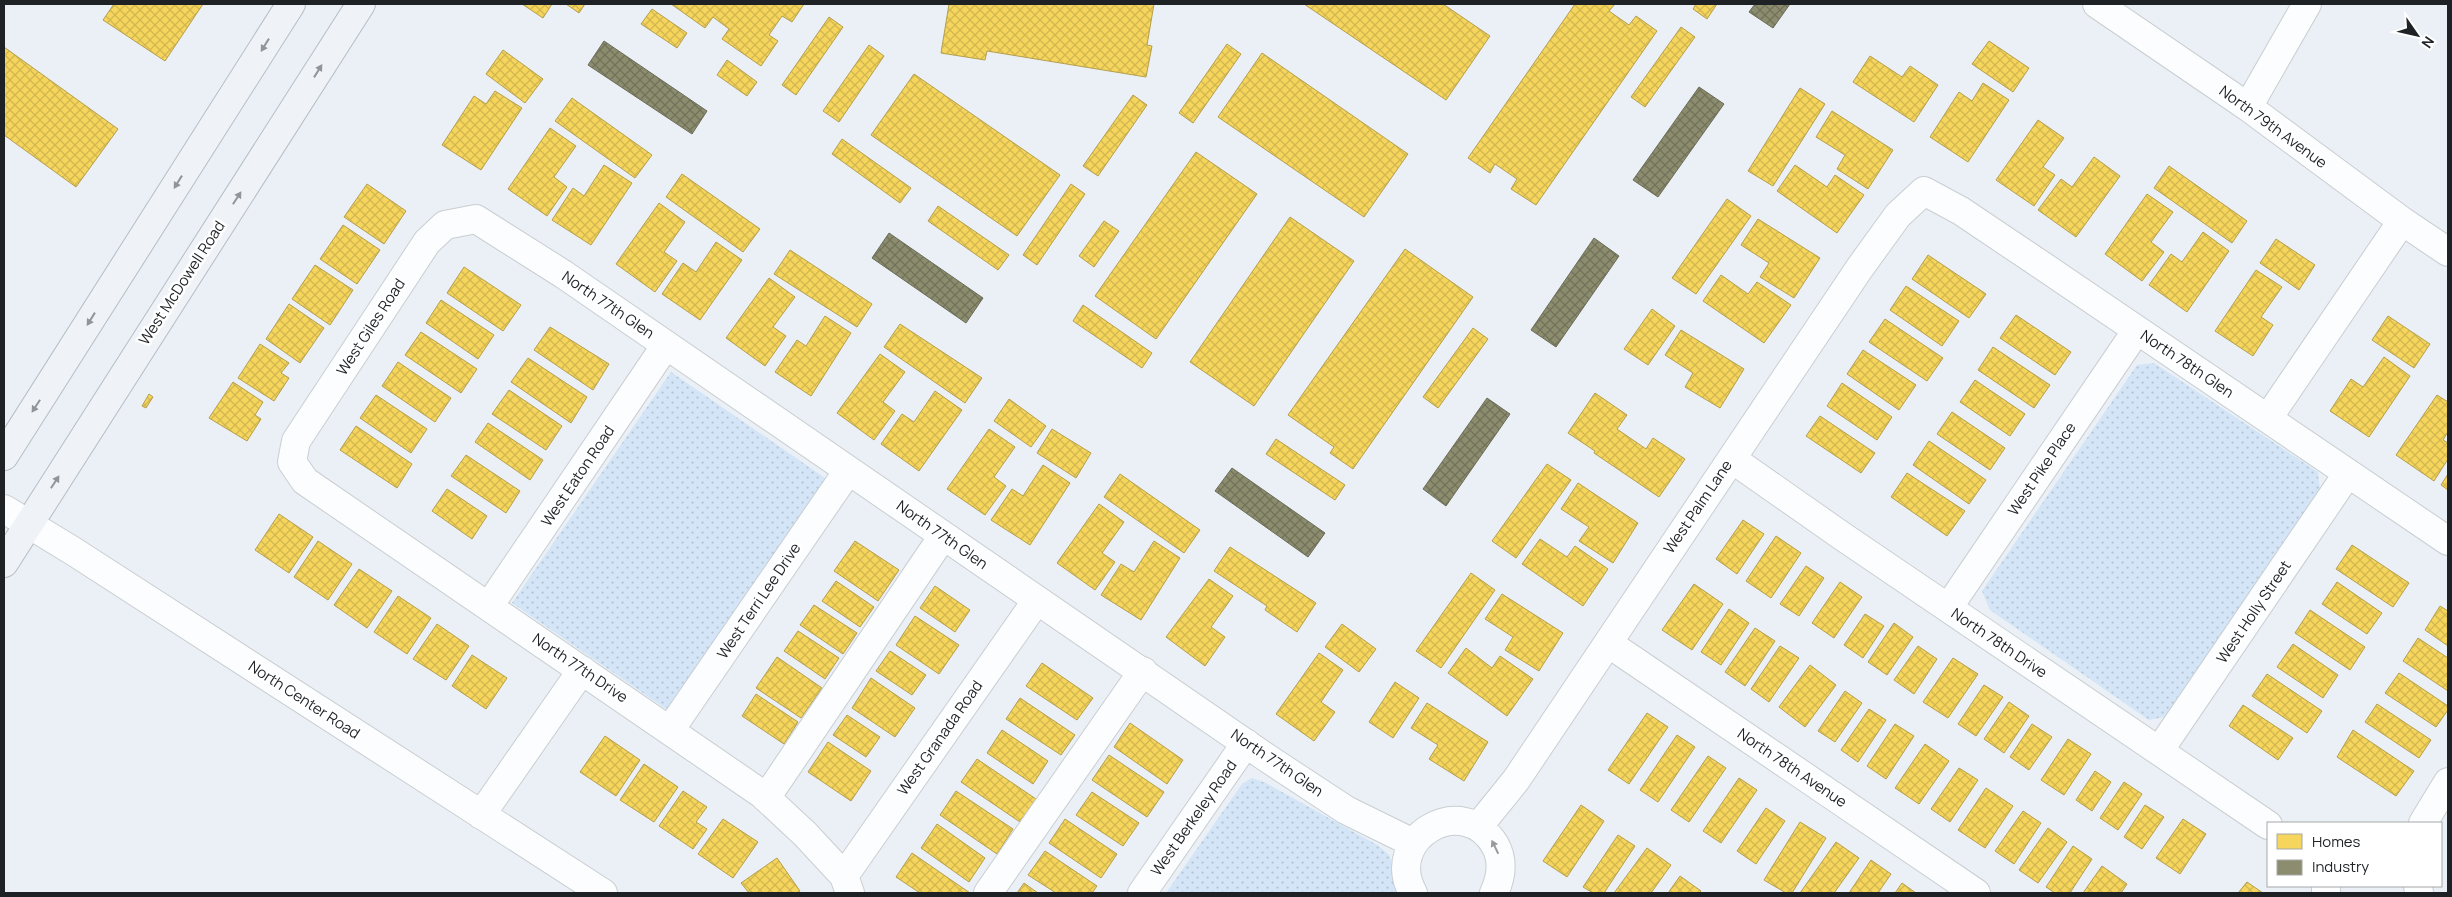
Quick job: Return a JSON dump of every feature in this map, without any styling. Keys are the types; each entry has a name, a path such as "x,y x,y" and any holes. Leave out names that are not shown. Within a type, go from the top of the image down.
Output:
{"main road":[{"path":"4,456 291,4"},
{"name":"West McDowell Road","path":"4,563 361,4"}],"street":[{"name":"North 79th Avenue","path":"2097,4 2248,108 2402,221 2448,252"},
{"path":"2248,108 2308,4"},
{"name":"North 78th Glen","path":"1924,190 1969,217 2448,541"},
{"name":"West Palm Lane","path":"1478,828 1516,780 1859,269 1898,215 1924,190"},
{"name":"North 77th Glen","path":"476,219 563,274 848,471 1346,810 1414,843"},
{"name":"West Giles Road","path":"292,462 296,441 427,242 445,225 476,219"},
{"path":"2268,418 2402,221"},
{"name":"West Pike Place","path":"1948,608 2137,330"},
{"name":"West Eaton Road","path":"489,606 666,345"},
{"name":"North 78th Drive","path":"1732,458 1948,608 2267,824"},
{"name":"North 77th Drive","path":"292,462 305,481 670,730 766,798 805,834 847,885"},
{"name":"West Terri Lee Drive","path":"670,730 848,471"},
{"name":"West Holly Street","path":"2159,751 2348,473"},
{"name":"North Center Road","path":"4,509 29,523 603,893"},
{"path":"766,798 943,536"},
{"name":"West Granada Road","path":"847,885 1037,600"},
{"name":"North 78th Avenue","path":"1608,643 1976,893"},
{"path":"481,815 582,670"},
{"path":"988,893 1143,671"},
{"name":"West Berkeley Road","path":"1142,893 1246,743"},
{"path":"2424,822 2448,782"},
{"path":"1413,893 1406,871 1407,858 1414,843 1423,832 1436,824 1450,821 1464,822 1478,828 1490,838 1498,851 1501,866 1499,882 1494,893"}],"shaded area":[{"path":"2154,363 2318,472 2320,490 2164,717 2149,720 1990,610 1982,591 2137,365"},
{"path":"671,372 828,480 669,711 512,603"},
{"path":"1252,778 1266,783 1379,846 1390,856 1393,871 1402,893 1166,893 1242,784"}],"building: Homes":[{"path":"114,4 203,4 165,61 103,20"},
{"path":"522,4 552,4 543,18"},
{"path":"566,4 585,4 579,13"},
{"path":"671,4 804,4 792,22 782,16 769,35 778,41 761,66 722,39 729,29 713,17 705,28"},
{"path":"949,4 1154,4 1147,45 1152,46 1146,77 987,51 985,60 941,53"},
{"path":"1304,4 1443,4 1490,36 1446,100"},
{"path":"1575,4 1615,4 1609,11 1629,25 1636,16 1657,31 1536,205 1511,189 1517,179 1495,164 1490,173 1468,158"},
{"path":"1696,4 1717,4 1707,19 1693,9"},
{"path":"652,9 687,33 677,48 641,24"},
{"path":"829,17 843,27 796,95 782,85"},
{"path":"1681,27 1695,37 1645,107 1631,97"},
{"path":"1989,41 2029,68 2013,92 1972,64"},
{"path":"1227,44 1241,54 1193,123 1179,113"},
{"path":"869,45 884,56 839,122 823,111"},
{"path":"4,47 118,129 76,187 4,135"},
{"path":"503,50 543,79 525,103 486,74"},
{"path":"1262,53 1408,154 1364,217 1218,117"},
{"path":"1870,56 1902,77 1910,66 1938,85 1914,122 1853,82"},
{"path":"727,60 757,82 747,96 717,75"},
{"path":"914,74 1060,175 1017,236 871,135"},
{"path":"1983,83 2009,100 1968,162 1930,137 1959,92 1972,101"},
{"path":"1800,88 1825,104 1773,186 1748,171"},
{"path":"495,91 522,108 481,170 442,145 474,96 486,104"},
{"path":"1133,95 1147,105 1098,176 1083,166"},
{"path":"572,98 652,155 635,178 555,121"},
{"path":"1832,111 1893,150 1868,189 1837,169 1845,155 1816,137"},
{"path":"2038,120 2064,138 2043,167 2055,175 2034,206 1996,180"},
{"path":"550,128 576,146 554,177 567,187 547,216 508,189"},
{"path":"842,139 911,188 900,203 832,154"},
{"path":"1196,152 1257,194 1156,339 1095,296"},
{"path":"2094,157 2120,176 2076,237 2038,210 2061,179 2072,187"},
{"path":"604,165 632,183 591,245 552,220 573,188 584,196"},
{"path":"1795,165 1827,187 1835,175 1864,195 1837,233 1777,191"},
{"path":"2169,166 2247,221 2232,243 2154,188"},
{"path":"682,174 760,229 743,252 666,197"},
{"path":"367,184 406,211 384,244 344,217"},
{"path":"1071,184 1085,194 1037,265 1023,255"},
{"path":"2147,194 2173,212 2151,242 2164,252 2142,281 2105,254"},
{"path":"1727,199 1751,216 1696,294 1672,278"},
{"path":"659,203 685,222 664,252 677,261 655,292 616,264"},
{"path":"938,206 1009,255 998,270 928,221"},
{"path":"1290,217 1354,261 1254,406 1190,362"},
{"path":"1758,219 1820,258 1794,298 1760,277 1769,263 1741,245"},
{"path":"1104,221 1119,231 1094,267 1079,256"},
{"path":"343,225 380,250 357,284 320,259"},
{"path":"2203,232 2229,251 2187,312 2149,285 2171,254 2182,262"},
{"path":"2276,239 2315,265 2299,290 2260,263"},
{"path":"716,242 742,260 700,320 662,294 683,263 696,272"},
{"path":"1405,249 1473,297 1353,469 1330,453 1334,447 1288,415"},
{"path":"790,250 872,304 857,327 774,274"},
{"path":"1928,255 1986,294 1969,318 1912,279"},
{"path":"315,265 353,290 330,325 292,299"},
{"path":"464,267 521,305 503,331 447,293"},
{"path":"2256,270 2282,287 2261,317 2273,325 2253,356 2215,331"},
{"path":"1721,275 1748,294 1757,282 1791,305 1764,343 1703,301"},
{"path":"769,278 795,297 773,327 786,336 765,366 726,338"},
{"path":"1906,286 1959,321 1942,346 1890,310"},
{"path":"441,300 494,335 478,359 426,323"},
{"path":"289,304 324,328 300,363 266,339"},
{"path":"1083,305 1152,353 1142,368 1073,321"},
{"path":"1652,309 1675,326 1648,365 1624,349"},
{"path":"2016,315 2071,352 2055,375 2000,338"},
{"path":"825,316 851,333 811,396 775,372 797,340 806,346"},
{"path":"2388,316 2430,344 2414,368 2372,340"},
{"path":"1885,319 1943,358 1927,381 1869,342"},
{"path":"900,324 982,378 965,403 884,347"},
{"path":"550,327 609,364 593,390 534,350"},
{"path":"1473,328 1488,339 1438,408 1423,397"},
{"path":"1681,330 1744,369 1720,408 1685,387 1693,373 1665,355"},
{"path":"421,332 477,369 461,393 405,355"},
{"path":"260,344 289,363 281,373 289,378 274,401 238,378"},
{"path":"1993,347 2050,385 2034,408 1978,370"},
{"path":"1863,350 1916,385 1899,410 1847,374"},
{"path":"880,354 905,372 883,402 895,411 874,440 837,413"},
{"path":"2384,357 2410,376 2369,437 2330,411 2351,379 2363,387"},
{"path":"528,358 587,397 571,423 511,382"},
{"path":"398,362 451,398 435,422 382,386"},
{"path":"1975,380 2025,414 2010,436 1960,402"},
{"path":"233,382 263,402 255,415 261,419 247,441 209,418"},
{"path":"1842,383 1892,417 1877,440 1827,406"},
{"path":"509,390 562,426 546,450 492,414"},
{"path":"935,391 962,410 919,471 881,444 902,414 914,422"},
{"path":"1595,393 1627,415 1617,429 1646,449 1653,438 1685,459 1659,497 1568,433"},
{"path":"149,394 153,397 146,408 142,406"},
{"path":"376,395 427,429 411,453 360,418"},
{"path":"2437,395 2448,402 2448,432 2443,440 2448,443 2448,459 2434,481 2396,455"},
{"path":"1009,399 1046,426 1031,447 994,421"},
{"path":"1952,412 2005,448 1990,470 1937,434"},
{"path":"1820,416 1875,453 1861,473 1806,436"},
{"path":"488,423 543,460 530,480 475,442"},
{"path":"356,426 412,464 397,488 340,450"},
{"path":"989,429 1015,447 994,477 1006,486 985,515 947,489"},
{"path":"1052,429 1091,453 1076,478 1037,453"},
{"path":"1276,439 1345,485 1335,500 1266,454"},
{"path":"1929,441 1986,480 1969,504 1913,465"},
{"path":"466,455 520,491 506,513 451,476"},
{"path":"1547,464 1571,480 1516,558 1492,541"},
{"path":"1043,465 1070,483 1030,545 991,520 1012,489 1023,496"},
{"path":"1907,473 1965,511 1947,536 1891,497"},
{"path":"1120,474 1200,530 1184,553 1104,497"},
{"path":"2448,474 2448,490 2441,485"},
{"path":"1578,483 1638,523 1613,563 1579,541 1589,527 1561,509"},
{"path":"447,489 487,516 472,539 432,511"},
{"path":"1099,504 1124,522 1102,553 1115,562 1095,590 1057,563"},
{"path":"279,514 313,537 289,573 255,550"},
{"path":"1743,520 1764,534 1737,574 1716,559"},
{"path":"1776,536 1801,553 1771,598 1746,581"},
{"path":"1540,539 1567,557 1575,546 1608,569 1583,606 1522,564"},
{"path":"318,541 352,564 328,600 294,577"},
{"path":"855,541 899,570 878,601 834,571"},
{"path":"1154,541 1180,558 1141,620 1101,595 1121,564 1134,572"},
{"path":"2352,545 2409,583 2393,607 2336,569"},
{"path":"1230,547 1316,603 1297,632 1265,610 1267,606 1214,571"},
{"path":"1806,566 1824,578 1799,616 1780,604"},
{"path":"359,569 392,591 367,628 334,605"},
{"path":"1471,573 1495,590 1441,668 1416,651"},
{"path":"1209,579 1233,596 1211,627 1225,637 1205,666 1166,637"},
{"path":"836,581 874,607 860,627 822,601"},
{"path":"1840,582 1862,597 1834,638 1812,623"},
{"path":"2337,582 2382,613 2367,634 2322,604"},
{"path":"1694,584 1723,604 1692,650 1662,630"},
{"path":"935,586 970,610 955,632 920,608"},
{"path":"1502,594 1563,633 1539,671 1505,650 1513,637 1485,619"},
{"path":"398,596 431,618 407,654 374,632"},
{"path":"814,605 857,633 843,654 800,625"},
{"path":"2440,606 2448,611 2448,646 2425,630"},
{"path":"1729,609 1749,623 1721,665 1701,652"},
{"path":"2310,610 2365,647 2350,670 2295,633"},
{"path":"1865,614 1884,626 1863,658 1844,645"},
{"path":"915,616 959,645 939,674 896,645"},
{"path":"1894,623 1913,637 1887,675 1868,662"},
{"path":"437,624 469,646 446,680 413,659"},
{"path":"1342,624 1376,649 1359,672 1325,647"},
{"path":"1755,628 1775,641 1745,686 1725,672"},
{"path":"798,631 839,658 825,679 784,651"},
{"path":"2418,638 2448,658 2448,691 2403,661"},
{"path":"2293,644 2338,675 2323,698 2277,667"},
{"path":"1780,646 1799,658 1769,702 1751,689"},
{"path":"1918,646 1937,659 1914,694 1894,680"},
{"path":"1466,648 1492,668 1500,656 1533,679 1507,716 1448,673"},
{"path":"890,651 926,675 912,695 876,671"},
{"path":"1319,653 1343,670 1321,702 1335,712 1314,741 1276,714"},
{"path":"472,655 507,678 486,709 452,686"},
{"path":"777,657 822,688 801,718 756,688"},
{"path":"1953,658 1978,674 1948,718 1923,702"},
{"path":"1042,663 1093,698 1077,720 1026,686"},
{"path":"1810,665 1836,685 1805,727 1779,707"},
{"path":"2399,673 2448,706 2448,710 2436,727 2385,693"},
{"path":"2267,674 2322,711 2307,733 2252,696"},
{"path":"871,678 915,708 895,737 852,708"},
{"path":"1395,682 1419,698 1393,738 1369,722"},
{"path":"1984,685 2003,697 1976,736 1958,724"},
{"path":"1845,691 1862,703 1835,742 1818,731"},
{"path":"756,694 798,722 784,744 742,716"},
{"path":"1020,698 1075,735 1061,755 1006,719"},
{"path":"2009,702 2029,716 2004,753 1984,739"},
{"path":"1427,703 1488,742 1464,781 1429,759 1438,745 1411,728"},
{"path":"2377,704 2431,740 2419,758 2365,722"},
{"path":"2243,705 2293,738 2278,760 2229,726"},
{"path":"1869,709 1886,720 1858,762 1841,750"},
{"path":"1647,713 1668,727 1629,784 1608,770"},
{"path":"847,715 880,737 866,757 833,735"},
{"path":"1130,723 1183,760 1167,784 1114,747"},
{"path":"1895,724 1914,736 1886,779 1867,766"},
{"path":"2032,724 2052,737 2029,770 2010,757"},
{"path":"1002,730 1048,761 1033,784 987,753"},
{"path":"2353,730 2414,771 2396,796 2337,757"},
{"path":"1677,735 1695,747 1658,802 1640,790"},
{"path":"605,736 640,760 616,796 580,772"},
{"path":"2068,739 2091,754 2064,795 2041,780"},
{"path":"828,742 871,771 851,801 808,772"},
{"path":"1925,744 1949,761 1919,804 1895,788"},
{"path":"1109,755 1164,792 1147,817 1092,780"},
{"path":"1708,756 1726,768 1689,822 1671,810"},
{"path":"977,759 1036,799 1020,822 961,782"},
{"path":"644,764 678,787 654,822 620,800"},
{"path":"1959,768 1978,780 1950,822 1931,809"},
{"path":"2095,771 2111,782 2092,811 2076,800"},
{"path":"1739,778 1757,790 1721,843 1703,831"},
{"path":"2124,782 2142,794 2118,830 2100,818"},
{"path":"1986,788 2013,806 1985,848 1958,830"},
{"path":"683,791 707,807 696,822 707,829 693,849 659,826"},
{"path":"956,791 1013,829 997,854 940,815"},
{"path":"1092,792 1139,823 1123,846 1076,815"},
{"path":"1581,805 1604,821 1567,877 1543,861"},
{"path":"2145,805 2164,817 2142,849 2124,837"},
{"path":"1766,808 1785,821 1756,864 1737,851"},
{"path":"2023,811 2041,823 2014,864 1995,851"},
{"path":"723,819 758,842 733,878 698,854"},
{"path":"1065,819 1117,854 1101,878 1049,843"},
{"path":"2183,819 2206,834 2180,874 2156,858"},
{"path":"1800,822 1826,838 1792,893 1786,893 1764,880"},
{"path":"937,824 985,858 969,882 921,848"},
{"path":"2048,828 2067,842 2038,883 2019,870"},
{"path":"1618,835 1635,846 1604,893 1593,893 1583,887"},
{"path":"1836,842 1859,858 1834,893 1800,893"},
{"path":"2073,846 2092,859 2070,893 2055,893 2046,887"},
{"path":"1647,848 1671,865 1651,893 1614,893"},
{"path":"1045,851 1097,886 1092,893 1056,893 1028,875"},
{"path":"912,853 970,893 920,893 896,877"},
{"path":"777,858 800,891 797,893 749,893 741,883"},
{"path":"1871,860 1891,874 1878,893 1849,893"},
{"path":"2102,866 2127,884 2121,893 2083,893"},
{"path":"1680,876 1701,891 1699,893 1668,893"},
{"path":"2247,882 2263,893 2238,893"},
{"path":"1024,883 1038,893 1017,893"},
{"path":"1902,883 1916,893 1895,893"}],"building: Industry":[{"path":"1755,4 1790,4 1773,28 1749,12"},
{"path":"604,41 707,111 692,134 588,65"},
{"path":"1699,87 1724,104 1658,197 1633,180"},
{"path":"889,233 983,298 966,323 872,258"},
{"path":"1594,238 1619,256 1556,347 1531,330"},
{"path":"1487,398 1510,414 1446,506 1423,489"},
{"path":"1232,468 1325,533 1308,557 1215,491"}]}
